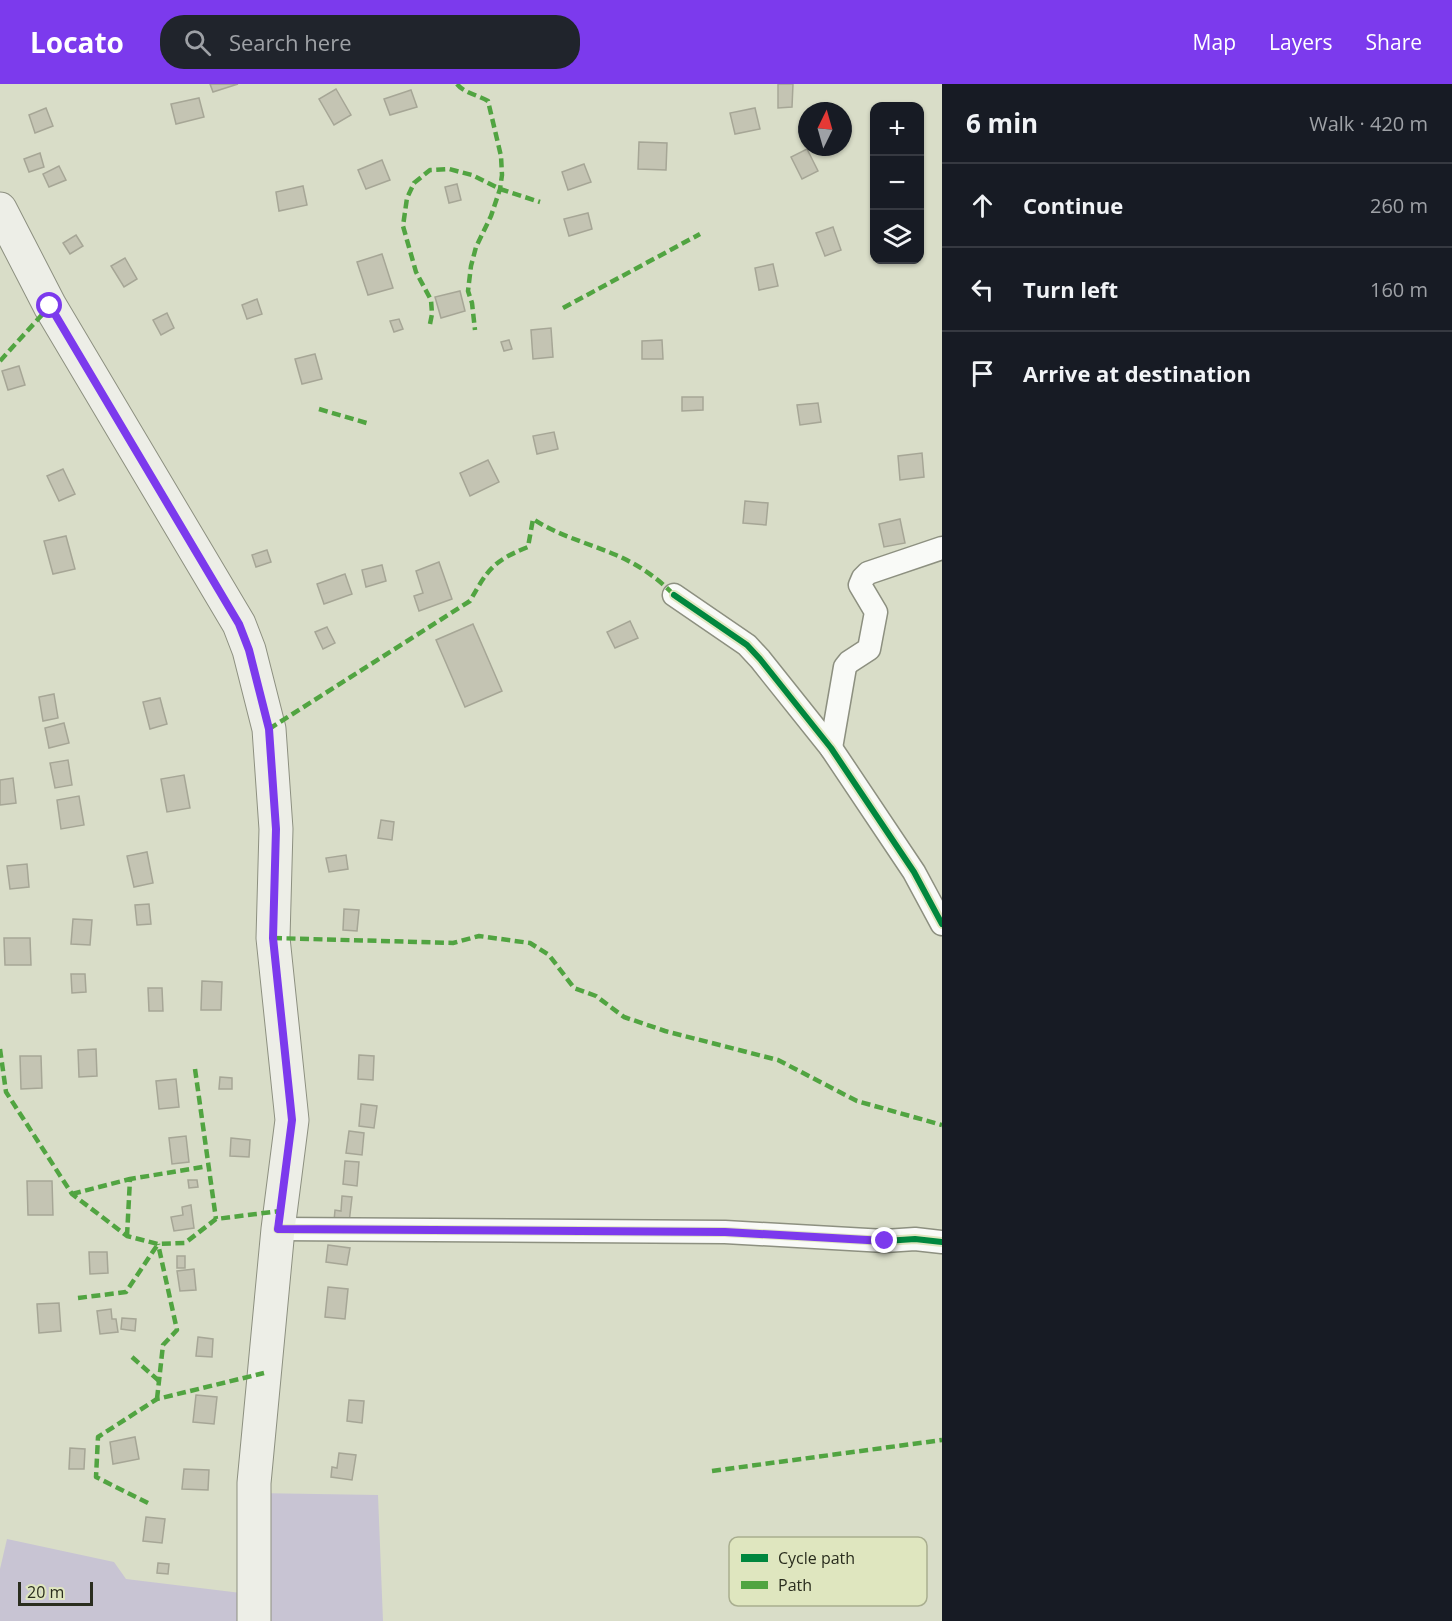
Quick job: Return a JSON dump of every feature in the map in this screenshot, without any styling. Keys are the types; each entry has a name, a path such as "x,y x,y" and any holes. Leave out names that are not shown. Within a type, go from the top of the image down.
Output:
{"main road":[{"path":"0,210 50,306 239,624 249,650 269,729 276,829 273,938 292,1120 278,1229 253,1498 254,1621"}],"street":[{"path":"831,748 845,667 869,649 876,612 861,585 863,578 868,573 942,548"},
{"path":"674,595 754,651 831,748 914,872 942,924"},
{"path":"278,1229 725,1232 942,1242"}],"shaded area":[{"path":"249,1493 378,1495 383,1621 0,1621 0,1569 7,1539 114,1562 126,1579 241,1593"}],"building":[{"path":"210,84 238,84 213,92"},
{"path":"778,84 793,84 792,107 778,108"},
{"path":"336,89 351,115 334,125 319,99"},
{"path":"411,90 417,107 390,115 384,99"},
{"path":"199,98 204,117 176,124 171,104"},
{"path":"46,108 53,126 35,133 29,115"},
{"path":"755,108 760,129 735,134 730,113"},
{"path":"639,142 667,143 666,170 638,169"},
{"path":"40,153 44,167 29,172 24,159"},
{"path":"798,154 798,156 810,156 818,171 802,179 791,157"},
{"path":"382,160 390,180 366,189 358,170"},
{"path":"584,164 591,182 568,190 562,172"},
{"path":"59,166 66,180 49,187 43,174"},
{"path":"457,184 461,200 449,203 445,187"},
{"path":"303,186 307,205 279,211 276,192"},
{"path":"588,213 592,229 569,236 564,219"},
{"path":"833,227 841,250 825,256 816,233"},
{"path":"76,235 83,246 70,254 63,243"},
{"path":"382,254 393,288 368,295 357,262"},
{"path":"125,258 137,279 124,287 111,266"},
{"path":"773,264 778,286 759,290 755,268"},
{"path":"460,291 465,311 441,318 435,297"},
{"path":"257,299 262,314 247,319 242,305"},
{"path":"167,313 174,328 161,335 153,320"},
{"path":"399,319 403,329 394,332 390,321"},
{"path":"551,328 553,357 533,359 531,330"},
{"path":"509,340 512,349 504,351 501,342"},
{"path":"662,340 663,359 642,359 642,341"},
{"path":"315,354 322,379 302,384 295,359"},
{"path":"19,366 25,385 8,390 2,371"},
{"path":"682,397 703,397 703,410 682,411"},
{"path":"818,403 821,422 800,425 797,405"},
{"path":"554,432 558,449 537,454 533,436"},
{"path":"922,453 924,477 900,480 898,456"},
{"path":"488,460 499,482 470,496 460,473"},
{"path":"63,469 75,494 59,501 47,476"},
{"path":"745,501 768,503 766,525 743,523"},
{"path":"900,519 905,543 884,547 879,524"},
{"path":"66,536 75,569 53,574 44,541"},
{"path":"267,550 271,562 256,567 252,555"},
{"path":"439,562 452,599 419,611 414,596 423,593 416,571"},
{"path":"382,565 386,581 366,587 362,570"},
{"path":"345,574 352,594 324,604 317,584"},
{"path":"630,621 638,638 615,648 607,632"},
{"path":"473,624 502,691 465,707 436,640"},
{"path":"327,627 335,643 323,649 315,632"},
{"path":"54,694 58,718 43,721 39,697"},
{"path":"160,698 167,724 150,729 143,702"},
{"path":"64,723 69,743 49,748 45,728"},
{"path":"68,760 72,785 55,788 50,763"},
{"path":"184,775 190,808 167,812 161,779"},
{"path":"13,778 16,803 0,805 0,780"},
{"path":"79,796 84,825 61,829 57,800"},
{"path":"381,820 394,822 392,840 378,838"},
{"path":"147,852 153,883 134,887 127,856"},
{"path":"346,855 348,869 329,872 326,858"},
{"path":"27,864 29,887 10,889 7,866"},
{"path":"149,904 151,924 137,925 135,905"},
{"path":"344,909 359,910 357,931 343,930"},
{"path":"73,919 92,920 90,945 71,944"},
{"path":"4,938 30,938 31,965 5,965"},
{"path":"71,974 85,974 86,992 72,993"},
{"path":"202,981 222,982 221,1010 201,1010"},
{"path":"148,988 162,988 163,1011 149,1011"},
{"path":"96,1049 97,1076 79,1077 78,1050"},
{"path":"359,1055 374,1056 373,1080 358,1079"},
{"path":"20,1056 41,1056 42,1088 21,1089"},
{"path":"220,1077 232,1078 232,1089 219,1089"},
{"path":"176,1079 179,1107 159,1109 156,1081"},
{"path":"361,1104 377,1106 374,1128 359,1126"},
{"path":"349,1131 364,1133 362,1155 346,1153"},
{"path":"186,1136 189,1162 172,1164 169,1138"},
{"path":"231,1138 250,1140 249,1157 230,1156"},
{"path":"345,1161 359,1162 357,1186 343,1184"},
{"path":"188,1180 197,1180 198,1187 189,1188"},
{"path":"27,1181 52,1181 53,1215 28,1215"},
{"path":"342,1196 352,1197 349,1223 334,1221 335,1210 341,1211"},
{"path":"191,1205 194,1228 174,1231 171,1217 183,1215 182,1207"},
{"path":"328,1245 350,1248 347,1265 326,1262"},
{"path":"89,1252 107,1252 108,1273 90,1274"},
{"path":"177,1256 185,1256 185,1268 177,1268"},
{"path":"194,1269 196,1290 180,1291 177,1271"},
{"path":"328,1287 348,1289 345,1319 325,1317"},
{"path":"59,1303 61,1331 39,1333 37,1304"},
{"path":"111,1309 112,1319 116,1319 118,1332 100,1334 97,1311"},
{"path":"122,1318 136,1319 135,1331 121,1329"},
{"path":"198,1337 213,1339 212,1357 196,1356"},
{"path":"196,1395 217,1397 214,1424 193,1422"},
{"path":"349,1400 364,1401 362,1423 347,1421"},
{"path":"135,1437 139,1459 113,1464 110,1442"},
{"path":"70,1448 85,1449 84,1469 69,1469"},
{"path":"339,1453 356,1455 352,1480 331,1477 332,1467 337,1468"},
{"path":"184,1469 209,1470 208,1490 182,1489"},
{"path":"146,1517 165,1519 162,1543 143,1541"},
{"path":"158,1563 169,1564 168,1574 157,1573"}],"marked path":[{"path":"457,84 467,92 488,101 501,156 500,189 491,216 476,247 471,266 468,291 472,303 475,330"},
{"path":"430,324 431,300 416,272 403,226 407,198 414,183 430,170 449,169 472,175 500,189 540,202"},
{"path":"563,308 700,234"},
{"path":"0,361 50,306"},
{"path":"319,409 370,424"},
{"path":"269,729 470,601 493,567 528,547 533,519 563,535 632,563 654,577 674,595"},
{"path":"273,938 453,943 479,936 530,943 549,955 574,988 596,996 624,1017 665,1031 778,1060 857,1101 942,1125"},
{"path":"0,1049 6,1092 72,1194 127,1236 158,1244 185,1243 216,1219 280,1211"},
{"path":"195,1069 216,1219"},
{"path":"127,1236 130,1179 209,1166"},
{"path":"72,1194 130,1179"},
{"path":"78,1298 126,1292 158,1244"},
{"path":"157,1399 163,1345 177,1330 158,1244"},
{"path":"132,1357 159,1381"},
{"path":"148,1503 96,1477 98,1437 157,1399 264,1373"},
{"path":"712,1471 942,1440"}],"cycle path":[{"path":"674,595 747,645 760,659 831,748 914,872 942,924"},
{"path":"278,1229 725,1232 942,1242"}],"route":[{"path":"50,306 239,624 249,650 269,729 276,829 273,938 292,1120 278,1229 725,1232 885,1241"}]}
